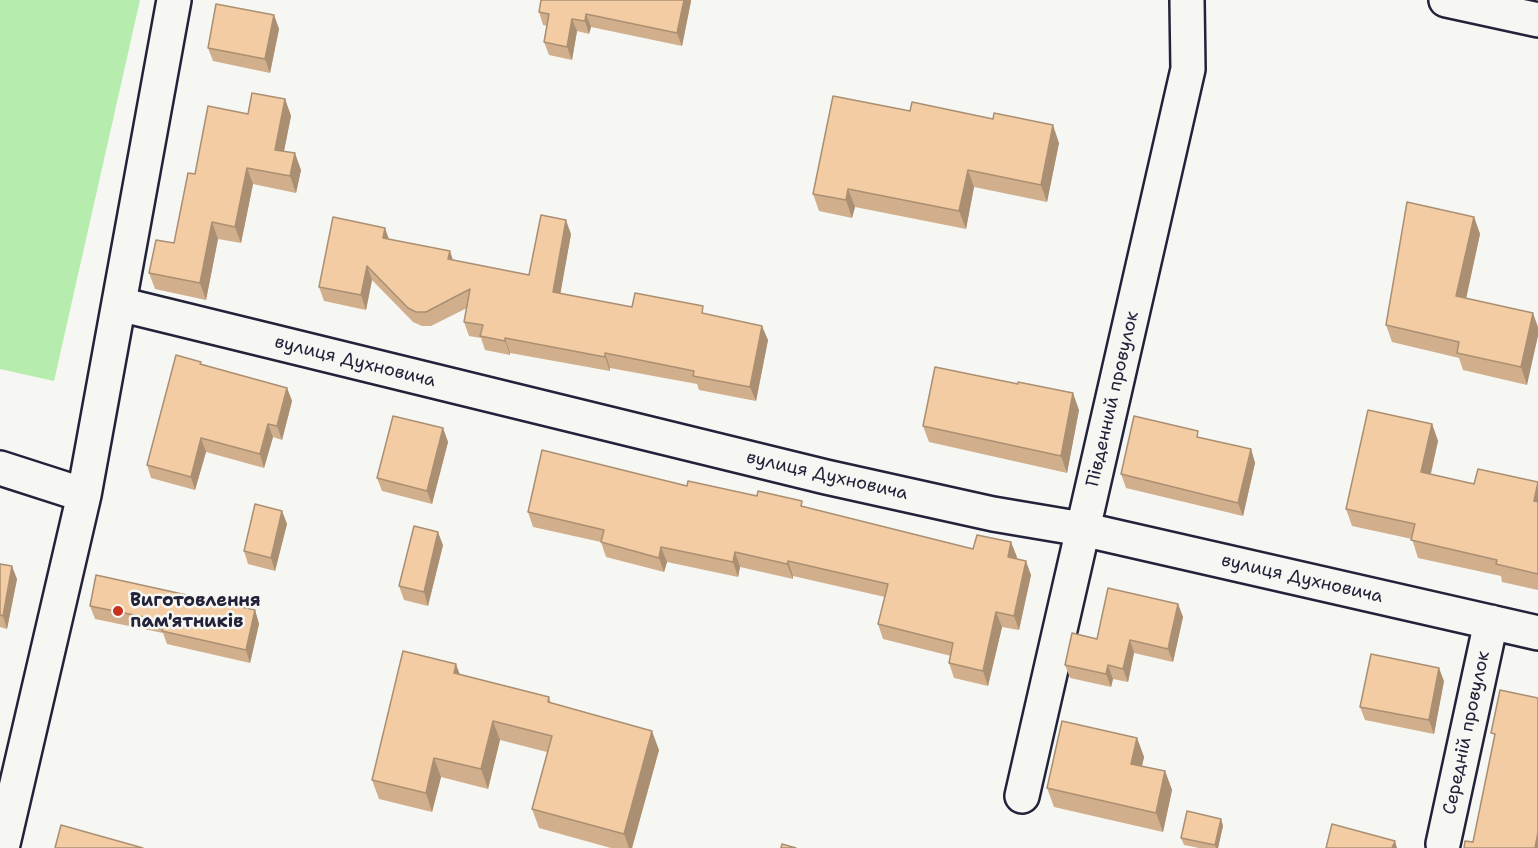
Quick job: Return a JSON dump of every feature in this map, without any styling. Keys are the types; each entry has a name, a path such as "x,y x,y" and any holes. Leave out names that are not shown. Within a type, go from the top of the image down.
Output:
{"street":[{"path":"2,848 84,495 174,0"},
{"name":"Південний провулок","path":"1022,796 1188,69 1187,0"},
{"path":"1446,0 1538,20"},
{"name":"вулиця Духновича","path":"119,304 826,477 993,514 1082,529 1538,633"},
{"path":"0,468 84,495"},
{"name":"Середній провулок","path":"1443,844 1491,622"}],"green space":[{"path":"0,0 140,0 54,381 0,369"}],"building":[{"path":"541,0 684,0 677,33 586,14 585,21 572,19 567,47 544,42 549,14 539,12"},
{"path":"216,4 274,15 265,59 208,48"},
{"path":"252,93 285,99 275,150 295,153 290,176 247,168 235,227 212,222 200,283 149,273 156,240 174,243 188,173 195,174 208,106 248,114"},
{"path":"833,96 910,111 912,102 993,119 994,113 1053,125 1041,185 968,170 959,211 848,189 846,200 813,194"},
{"path":"1407,202 1474,217 1456,296 1533,313 1521,367 1457,353 1459,342 1386,325"},
{"path":"541,215 566,220 553,292 632,307 635,293 703,306 702,313 762,326 750,387 693,376 694,371 605,353 605,357 505,338 505,341 480,336 483,325 464,322 470,289 426,312 416,312 408,308 367,266 361,295 319,287 333,217 385,228 383,238 450,251 448,259 529,275"},
{"path":"176,355 287,388 277,426 268,424 260,454 201,438 191,477 147,465"},
{"path":"935,367 1073,393 1061,456 923,426"},
{"path":"1368,410 1432,424 1421,472 1474,484 1478,469 1538,482 1534,501 1538,502 1538,574 1496,564 1497,560 1411,540 1415,524 1346,509"},
{"path":"393,416 443,428 427,491 377,478"},
{"path":"1134,416 1198,431 1197,437 1251,449 1238,503 1121,474"},
{"path":"542,450 687,486 688,481 757,496 758,491 802,501 801,506 973,549 977,535 1011,542 1008,557 1026,561 1014,616 996,612 983,671 949,663 953,643 878,624 888,584 788,561 787,564 735,552 733,562 661,547 659,558 601,542 604,530 528,512"},
{"path":"255,504 282,511 271,558 244,551"},
{"path":"414,526 438,532 424,592 399,586"},
{"path":"0,564 12,566 3,616 0,615"},
{"path":"96,575 255,610 246,650 162,631 164,621 90,606"},
{"path":"1108,588 1178,604 1168,649 1130,640 1123,669 1108,665 1106,674 1065,665 1072,633 1097,639"},
{"path":"403,651 456,664 454,673 549,697 548,702 652,731 624,834 532,809 552,736 493,721 481,769 434,758 426,793 372,780"},
{"path":"1371,654 1439,668 1429,720 1360,707"},
{"path":"1500,690 1538,698 1538,832 1535,848 1464,848 1465,841 1473,842 1495,734 1491,733"},
{"path":"1062,721 1137,738 1131,764 1165,771 1156,813 1047,788"},
{"path":"1187,811 1221,819 1215,845 1181,838"},
{"path":"1332,824 1395,841 1392,848 1326,848"},
{"path":"61,825 143,848 55,848"},
{"path":"782,844 796,848 781,848"}],"place":[{"name":"Виготовлення пам'ятників","path":"118,611"}]}
